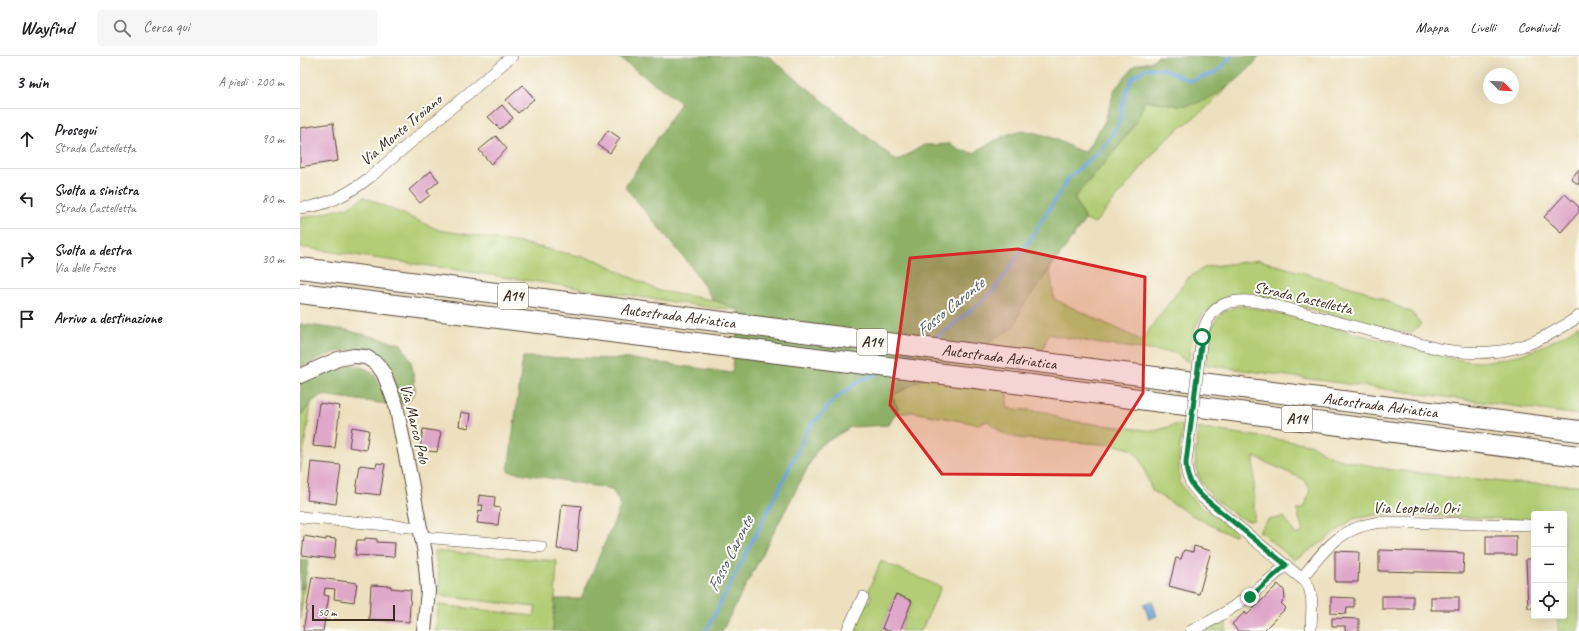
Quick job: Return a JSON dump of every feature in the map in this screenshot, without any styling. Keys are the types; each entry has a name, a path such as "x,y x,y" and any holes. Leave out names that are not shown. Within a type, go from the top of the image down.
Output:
{"highway":[{"name":"Autostrada Adriatica","path":"300,268 1018,361 1579,431"},
{"name":"Autostrada Adriatica","path":"300,292 1579,456"}],"street":[{"name":"Via Monte Troiano","path":"300,208 330,202 355,189 375,174 512,56"},
{"name":"Strada Castelletta","path":"1302,578 1204,498 1188,481 1186,462 1202,337 1211,314 1223,305 1239,300 1249,300 1266,303 1439,349 1462,353 1503,351 1523,346 1560,330 1579,316"},
{"name":"Via Marco Polo","path":"300,376 338,359 354,356 366,357 377,364 384,374 396,405 427,569 428,591 424,631"},
{"path":"300,517 541,547"},
{"name":"Via Leopoldo Ori","path":"1302,578 1333,541 1350,530 1366,524 1385,522 1528,525"},
{"path":"1191,631 1231,610 1250,597 1286,565"},
{"path":"1302,578 1310,587 1311,631"},
{"path":"847,631 862,597"}],"highlighted area":[{"path":"1018,249 1145,277 1143,393 1091,475 942,474 890,405 910,258"}],"green space":[{"path":"617,56 768,56 897,161 924,145 950,144 962,151 974,153 996,140 1023,131 1044,135 1077,150 1085,152 1105,121 1115,89 1135,65 1150,62 1158,56 1259,56 1238,79 1218,93 1198,103 1189,105 1173,105 1145,101 1135,124 1119,146 1074,198 1085,220 1021,309 1014,327 892,396 898,409 889,425 851,427 819,446 722,631 553,631 555,599 581,599 621,505 612,489 508,471 523,357 632,359 732,373 740,310 713,300 692,267 625,187 681,103"},
{"path":"1228,87 1206,108 1164,141 1095,223 1085,220 1074,198 1119,146 1135,124 1145,101 1188,105 1207,98"},
{"path":"364,197 439,230 520,243 597,260 659,291 713,300 740,310 715,308 300,247 300,218 348,207"},
{"path":"1259,260 1365,291 1412,313 1421,324 1411,333 1391,330 1257,295 1237,294 1219,302 1209,309 1201,318 1194,331 1188,362 1175,353 1102,344 1048,334 1043,350 1012,346 1007,408 1047,412 1062,420 1154,431 1175,425 1183,426 1179,454 1179,482 1195,502 1232,529 1236,534 1234,535 1228,534 1197,518 1152,491 1140,458 1131,449 1115,445 1017,438 1002,433 988,421 977,424 913,412 895,414 898,409 892,396 1014,327 1021,309 1050,269 1054,299 1141,340 1189,277 1206,267"},
{"path":"1239,306 1260,309 1451,358 1476,362 1492,361 1532,351 1568,333 1579,325 1579,415 1206,365 1211,330 1217,318 1222,313"},
{"path":"300,324 346,330 401,344 411,361 415,392 409,401 401,405 388,368 377,355 364,351 346,350 330,354 300,368"},
{"path":"344,364 355,365 369,371 374,375 387,404 322,395 314,400 300,416 300,380"},
{"path":"311,404 300,472 300,416"},
{"path":"1199,428 1309,444 1337,459 1392,470 1513,483 1579,485 1579,631 1558,631 1558,619 1567,619 1567,511 1531,511 1531,520 1382,514 1353,519 1323,542 1294,560 1259,531 1268,520 1284,517 1296,535 1303,532 1297,510 1305,507 1310,489 1303,479 1254,457 1254,520 1247,520 1235,514 1207,491 1197,472 1196,451"},
{"path":"434,551 557,561 553,631 435,631 439,605 534,616 536,607 440,596 440,581"},
{"path":"300,560 308,561 304,587 300,589"},
{"path":"881,561 941,587 921,631 900,631 912,601 896,594 882,628 888,631 851,631 862,604 868,604 871,596 868,592"},
{"path":"304,587 300,619 300,589"},
{"path":"1226,620 1226,631 1204,631"}],"water":[{"path":"1152,601 1157,616 1149,619 1144,604"}],"building":[{"path":"523,85 534,99 518,113 506,100"},
{"path":"502,105 513,118 500,129 488,117"},
{"path":"333,123 338,161 300,167 300,128"},
{"path":"608,130 620,138 610,153 598,145"},
{"path":"496,136 507,149 491,164 479,150"},
{"path":"1579,169 1579,185 1571,179"},
{"path":"431,171 439,181 427,191 430,195 420,203 409,190"},
{"path":"1565,194 1579,207 1579,212 1561,232 1544,217"},
{"path":"319,403 340,406 335,448 313,446"},
{"path":"461,412 471,414 469,428 459,426"},
{"path":"352,427 369,430 366,450 349,447"},
{"path":"423,429 441,432 437,452 420,450"},
{"path":"311,462 341,465 336,504 307,500"},
{"path":"377,463 385,464 380,495 356,492 360,465 376,467"},
{"path":"479,495 495,497 494,507 500,508 498,525 477,523 479,510 482,511 483,505 478,505"},
{"path":"562,504 581,506 577,551 557,549"},
{"path":"304,536 326,540 326,538 336,539 334,559 302,555"},
{"path":"1486,536 1516,536 1516,555 1486,555"},
{"path":"365,538 377,539 377,542 395,543 394,557 355,555 357,540 365,540"},
{"path":"1194,546 1211,551 1199,594 1169,586 1176,558 1181,559 1184,550 1193,552"},
{"path":"1379,550 1464,553 1463,573 1379,571"},
{"path":"1335,551 1359,552 1358,582 1335,582"},
{"path":"1526,559 1531,559 1531,608 1528,608"},
{"path":"312,577 357,583 354,602 334,599 335,589 325,588 324,595 329,596 323,631 303,631"},
{"path":"1278,584 1284,590 1285,599 1281,603 1286,608 1263,631 1238,631 1232,624 1245,612 1247,615"},
{"path":"371,585 391,586 391,588 411,590 409,622 369,619"},
{"path":"896,594 912,601 900,631 888,631 882,628"},
{"path":"1382,596 1413,596 1413,609 1382,609"},
{"path":"1331,597 1354,598 1354,607 1347,607 1346,614 1331,613"},
{"path":"1431,597 1459,597 1459,610 1431,610"},
{"path":"1332,618 1359,619 1359,631 1345,631 1345,626 1332,626"}],"waterway":[{"name":"Fosso Caronte","path":"932,340 942,334 992,293 1029,241 1069,178 1097,154 1111,137 1121,118 1124,99 1132,78 1147,68 1163,69 1191,81 1217,72 1232,56"},
{"name":"Fosso Caronte","path":"900,360 911,353"},
{"name":"Fosso Caronte","path":"706,631 808,429 835,399 859,381 877,374"}],"route":[{"path":"1202,337 1186,462 1188,481 1204,498 1286,565 1250,597"}]}
